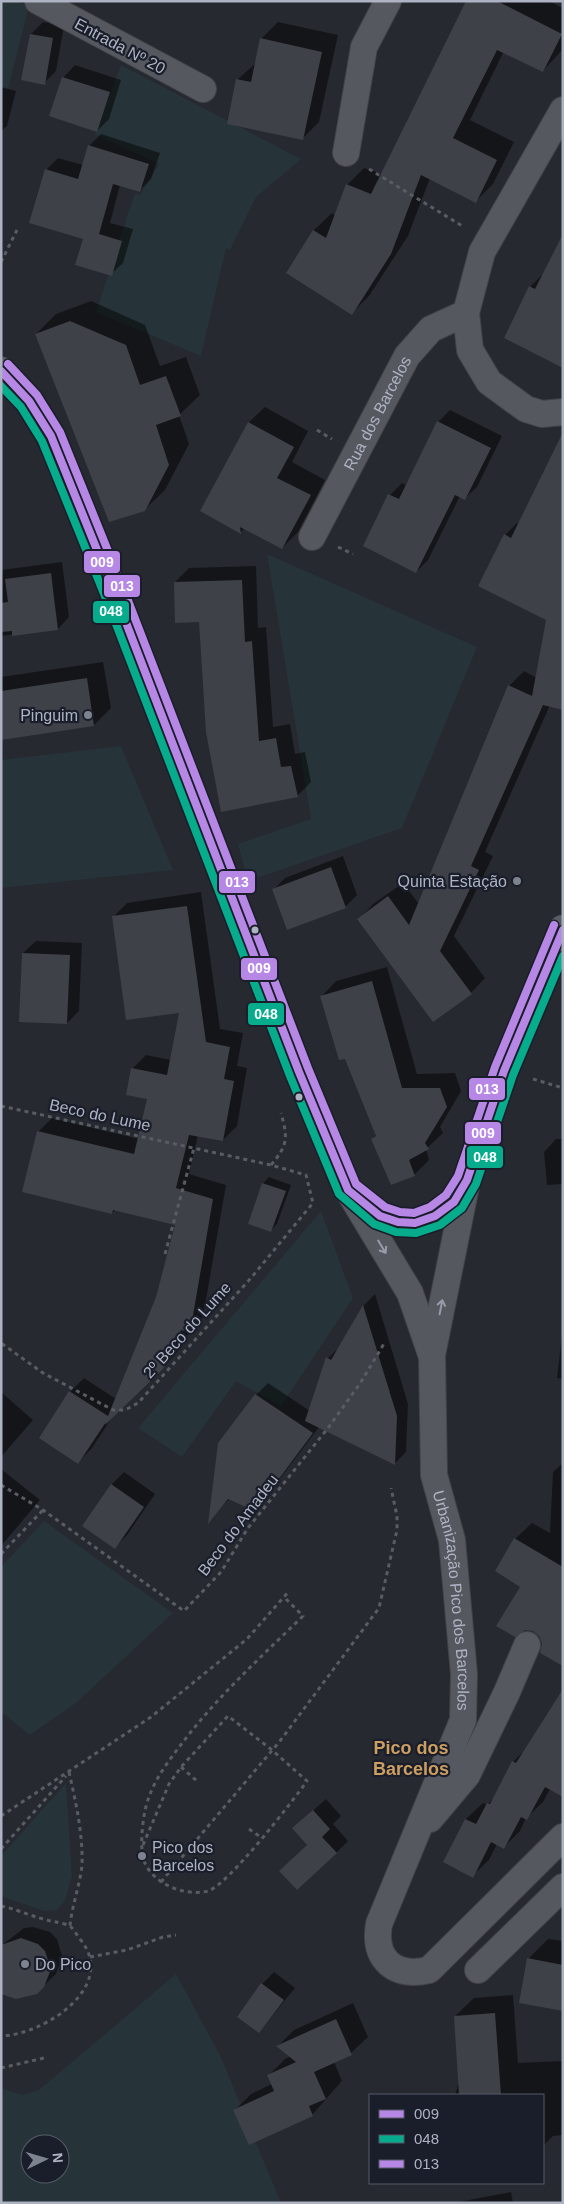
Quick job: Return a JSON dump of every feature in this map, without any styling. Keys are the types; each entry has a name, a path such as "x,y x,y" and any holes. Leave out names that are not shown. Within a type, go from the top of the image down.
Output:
{"main road":[{"path":"1,371 29,401 51,436 120,607 299,1072 348,1190 380,1216 398,1222 415,1223 435,1216 454,1202 467,1180 504,1071 563,929"}],"street":[{"name":"Entrada Nº 20","path":"38,1 203,89"},
{"path":"346,153 364,47 388,1"},
{"path":"563,110 482,252 466,313 470,350 489,382 526,409 542,414 563,412"},
{"name":"Rua dos Barcelos","path":"312,537 407,356 431,329 466,313"},
{"name":"Urbanização Pico dos Barcelos","path":"467,1180 432,1355 434,1474 452,1540 464,1674 463,1720 379,1924 377,1936 379,1948 385,1959 400,1971 414,1974 429,1970 563,1837"},
{"name":"Urbanização Pico dos Barcelos","path":"348,1190 410,1293 432,1355"},
{"name":"Urbanização Pico dos Barcelos","path":"415,1836 467,1775 527,1645"},
{"path":"478,1970 563,1887"}],"path":[{"path":"367,168 465,228"},
{"path":"1,262 17,230"},
{"path":"528,1078 563,1088"},
{"name":"Beco do Lume","path":"1,1106 271,1165"},
{"path":"271,1165 284,1149 285,1128 281,1112"},
{"path":"165,1254 194,1148"},
{"name":"2º Beco do Lume","path":"1,1343 43,1373 113,1410 125,1410 138,1403 251,1278 313,1203 306,1175 271,1165"},
{"name":"Beco do Amadeu","path":"1,1484 42,1510 184,1611 222,1572 248,1528 328,1428 361,1382 385,1342"},
{"path":"161,1882 280,1741 379,1608 396,1530 397,1516 391,1488"},
{"path":"1,1554 42,1510"},
{"path":"1,1816 150,1717 247,1640 289,1591"},
{"path":"143,1845 169,1784 181,1767 228,1716 272,1750 306,1782 262,1838 225,1879 208,1890 182,1892 161,1882 144,1861 142,1838 149,1798 167,1763 209,1709 303,1616 284,1597"},
{"path":"181,1767 197,1781"},
{"path":"1,1848 69,1772"},
{"path":"69,1772 80,1824 82,1866 71,1910 70,1926"},
{"path":"249,1829 262,1838"},
{"path":"1,1906 15,1909 38,1919 70,1926 85,1944 90,1957 89,1979 66,2010 36,2030 15,2036 1,2036"},
{"path":"90,1957 127,1950 163,1937 176,1935"},
{"path":"1,2068 44,2058"}],"shaded area":[{"path":"1,1 16,1 29,6 8,89 1,88"},
{"path":"121,65 301,159 256,197 230,250 226,248 201,356 96,312 135,193 140,195 159,164 95,134"},
{"path":"267,554 477,647 402,828 248,881 238,844 311,819"},
{"path":"121,746 173,870 1,888 1,760"},
{"path":"321,1211 353,1298 281,1406 236,1381 182,1457 138,1428"},
{"path":"44,1521 173,1613 76,1703 30,1735 1,1712 1,1567"},
{"path":"66,1783 72,1876 65,1901 57,1910 44,1911 1,1896 1,1856"},
{"path":"176,1974 220,2055 281,2203 1,2203 1,2088 22,2095 39,2090"}],"building":[{"path":"466,1 497,1 562,34 543,72 497,50 453,138 497,160 476,203 421,175 391,254 352,315 286,273 313,230 326,238 346,184 371,194"},
{"path":"30,34 53,38 45,85 21,80"},
{"path":"260,38 322,52 303,140 227,124 236,79 251,82"},
{"path":"62,77 110,92 97,132 49,116"},
{"path":"88,145 149,164 140,192 113,184 99,234 122,241 112,276 75,265 83,239 29,223 45,169 78,179"},
{"path":"563,234 563,368 504,338 529,286 535,289"},
{"path":"70,321 126,345 140,385 166,376 181,416 156,425 169,465 145,511 109,522 35,334"},
{"path":"437,421 491,448 465,500 455,495 416,573 363,546 388,494 399,499"},
{"path":"248,422 294,447 277,478 311,495 282,549 240,527 241,534 200,511"},
{"path":"563,432 563,710 543,705 471,866 479,870 440,951 472,994 433,1022 357,919 388,896 409,925 508,685 532,696 546,620 478,586 504,534 511,538"},
{"path":"51,573 58,630 12,636 12,631 1,632 1,603 8,602 5,579"},
{"path":"242,580 245,642 252,641 259,741 276,738 281,767 291,766 298,797 221,812 206,732 199,622 175,623 174,582"},
{"path":"87,678 94,726 1,740 1,691"},
{"path":"331,867 346,908 287,930 272,889"},
{"path":"187,906 206,1042 230,1047 224,1079 234,1081 223,1141 189,1135 176,1188 213,1199 190,1333 181,1330 174,1353 162,1370 105,1425 106,1422 78,1464 39,1438 69,1391 108,1416 156,1297 175,1225 113,1210 112,1214 22,1192 37,1131 134,1154 147,1099 126,1095 131,1068 167,1075 179,1013 126,1020 112,916"},
{"path":"22,953 70,955 67,1024 19,1022"},
{"path":"372,981 402,1088 440,1088 447,1107 425,1143 429,1149 409,1160 415,1176 391,1185 371,1139 376,1136 345,1059 339,1060 320,996"},
{"path":"262,1183 286,1191 271,1232 248,1224"},
{"path":"363,1305 397,1416 395,1465 305,1421 326,1357 331,1360"},
{"path":"255,1394 313,1433 255,1511 228,1499 208,1524 218,1443"},
{"path":"111,1484 144,1507 115,1549 82,1526"},
{"path":"514,1538 563,1567 563,1666 540,1653 542,1643 539,1636 533,1631 525,1630 515,1637 496,1626 520,1587 495,1571"},
{"path":"563,1689 563,1797 545,1787 527,1820 521,1817 504,1849 491,1842 473,1878 443,1862 465,1819 476,1824 487,1803 490,1804 512,1761 516,1763"},
{"path":"313,1810 330,1829 322,1837 337,1853 297,1890 279,1871 307,1845 292,1828"},
{"name":"Do Pico","path":"21,1938 38,1944 45,1951 51,1969 44,1987 37,1994 16,1999 1,1994 1,1945"},
{"path":"527,1958 563,1965 563,2011 519,2003"},
{"path":"261,1983 284,2000 259,2033 237,2017"},
{"path":"495,2013 501,2094 459,2094 454,2016"},
{"path":"336,2019 352,2055 314,2072 326,2099 309,2106 313,2116 249,2145 233,2110 274,2091 267,2075 296,2062 276,2046"}],"transit line":[{"name":"013","path":"8,364 37,395 60,432 129,603 308,1068 356,1184 385,1207 400,1212 414,1213 430,1207 446,1195 458,1176 495,1067 554,925"},
{"name":"009","path":"1,371 29,401 51,436 120,607 299,1072 348,1190 380,1216 398,1222 415,1223 435,1216 454,1202 467,1180 504,1071 563,930"},
{"name":"048","path":"1,386 21,407 42,441 111,611 290,1076 339,1194 374,1224 396,1232 416,1233 440,1225 462,1208 476,1184 513,1075 563,956"}],"place":[{"name":"Pinguim","path":"88,715"},
{"name":"Quinta Estação","path":"517,881"},
{"name":"Pico dos Barcelos","path":"142,1856"},
{"name":"Do Pico","path":"25,1964"}],"district":[{"name":"Pico dos Barcelos","path":"411,1758"}]}
